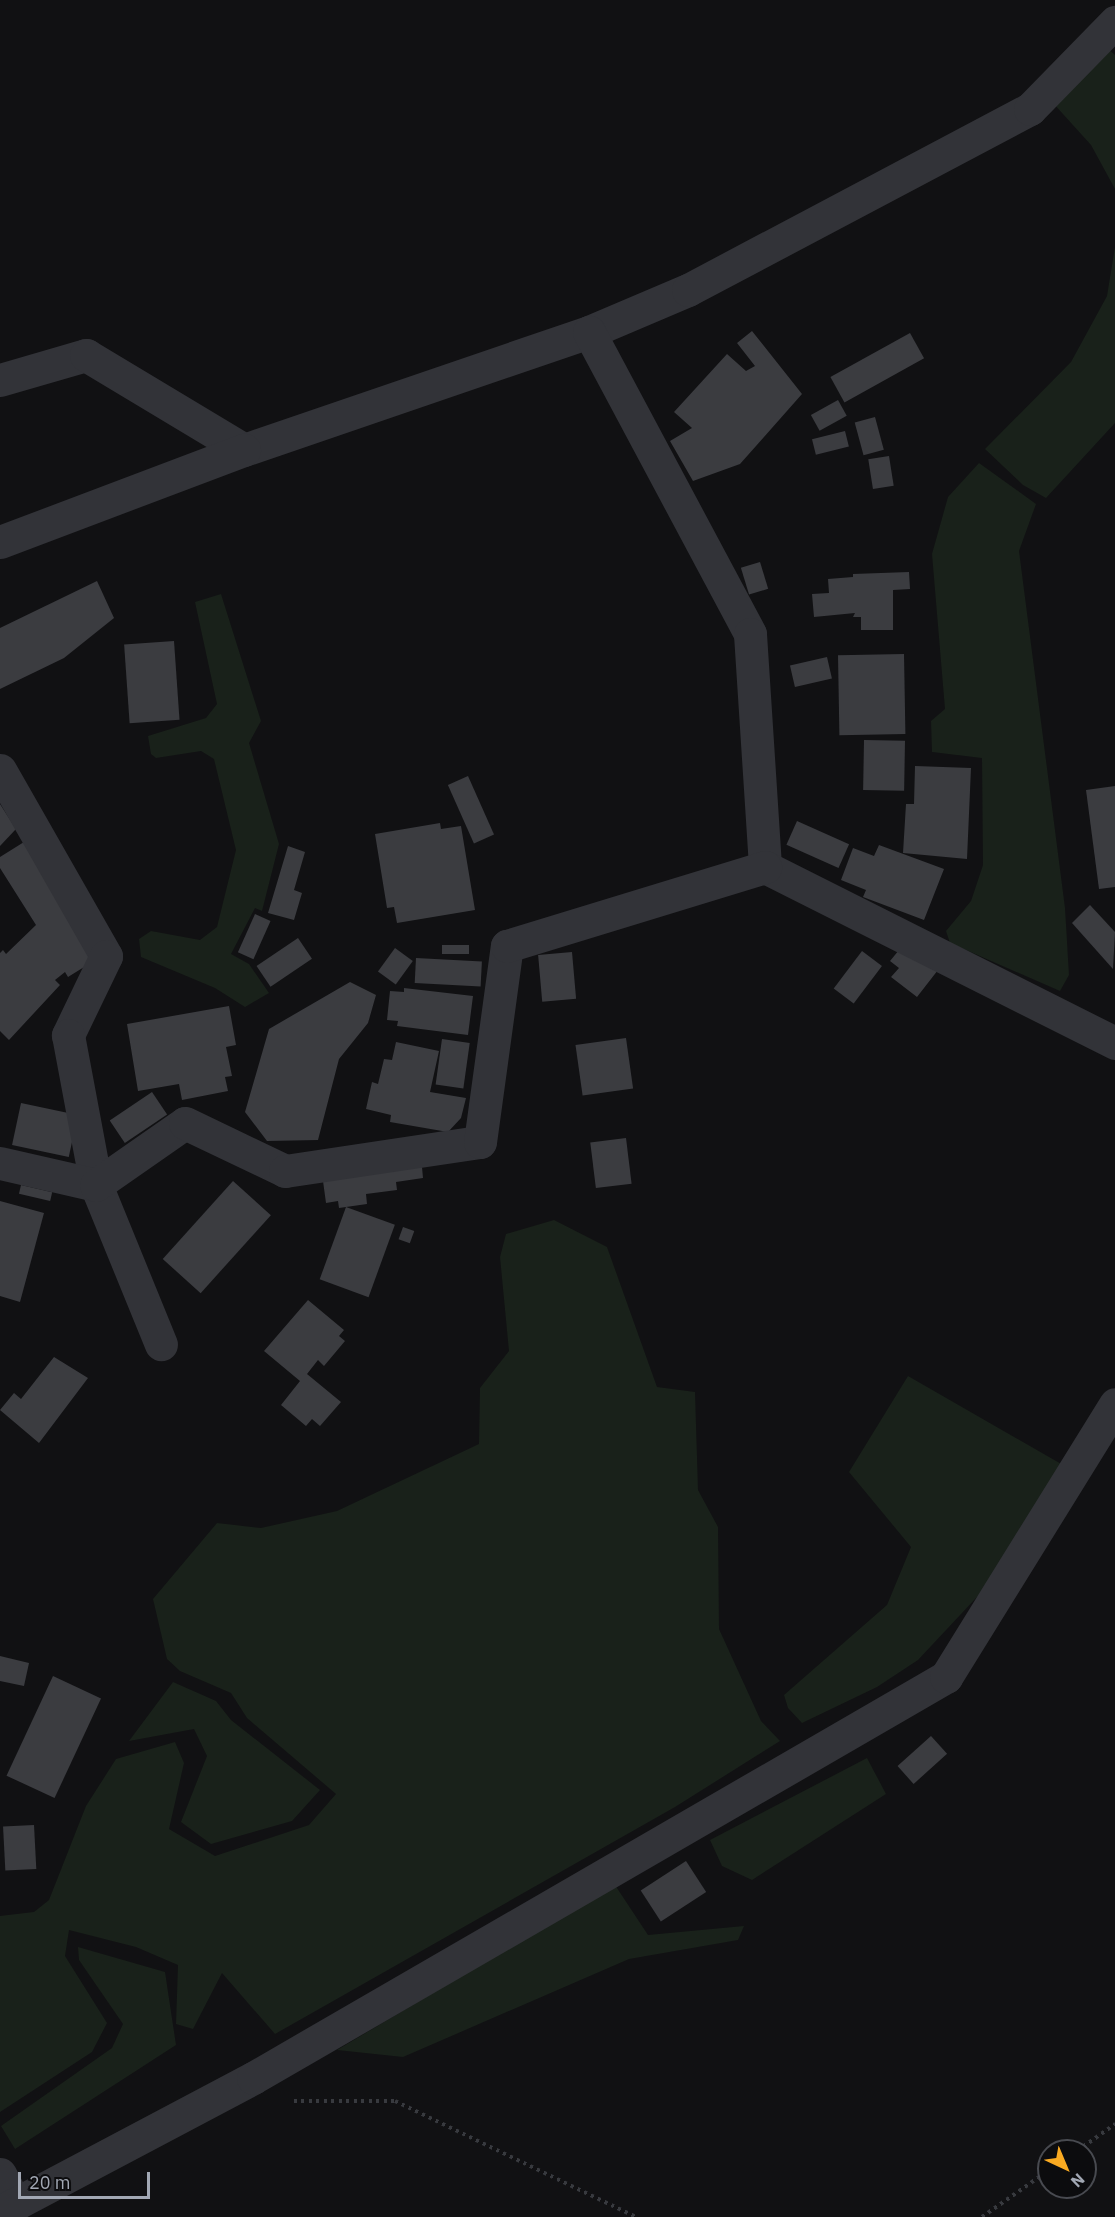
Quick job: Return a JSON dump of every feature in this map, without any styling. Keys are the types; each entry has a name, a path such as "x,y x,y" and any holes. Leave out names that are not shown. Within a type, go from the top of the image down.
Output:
{"street":[{"path":"0,543 244,450 589,332 688,290 1030,109 1115,22"},
{"path":"589,332 750,634 765,867"},
{"path":"0,380 86,355 244,450"},
{"path":"0,770 106,957 68,1035 96,1185 161,1344"},
{"path":"0,1163 96,1185 185,1123 285,1171 480,1142 507,946 765,867 1115,1043"},
{"path":"0,2174 8,2208 253,2078 946,1677 1115,1404"}],"path":[{"path":"253,2078 272,2101 395,2102 636,2217"},
{"path":"1094,2139 1115,2124"},
{"path":"982,2217 1037,2178"}],"shaded area":[{"path":"1105,46 1115,55 1115,189 1091,145 1053,103"},
{"path":"1115,247 1115,423 1046,498 1023,485 985,449 1071,362 1107,296"},
{"path":"979,463 1036,504 1019,551 1065,908 1069,975 1060,991 950,943 946,931 971,901 983,865 982,758 932,752 931,721 945,709 932,554 948,497"},
{"path":"221,594 261,721 249,743 279,844 262,911 255,908 231,954 249,964 269,993 245,1007 215,988 141,957 139,939 151,931 200,940 217,927 236,850 214,759 201,751 156,758 151,754 148,736 206,718 217,704 195,602"},
{"path":"554,1220 607,1247 657,1387 695,1392 698,1490 718,1527 719,1629 761,1721 780,1741 675,1807 275,2034 222,1973 193,2029 176,2024 178,1965 136,1947 69,1930 65,1956 107,2023 92,2052 0,2112 0,1916 34,1912 49,1900 86,1806 116,1759 175,1742 184,1763 169,1829 215,1856 309,1825 336,1794 247,1718 231,1693 180,1671 167,1659 153,1599 217,1523 261,1528 337,1511 479,1444 480,1388 509,1351 500,1257 506,1234"},
{"path":"908,1376 1063,1465 991,1582 918,1660 877,1687 802,1723 788,1708 784,1695 887,1605 911,1547 849,1472"},
{"path":"173,1682 216,1701 231,1720 320,1790 292,1821 211,1844 181,1822 207,1756 194,1729 129,1741"},
{"path":"867,1758 886,1794 752,1880 722,1866 710,1840"},
{"path":"615,1885 648,1935 744,1926 738,1940 629,1959 403,2057 337,2050"},
{"path":"78,1947 165,1972 176,2045 15,2149 1,2126 112,2048 123,2024 79,1960"}],"building":[{"path":"752,331 802,394 740,464 693,481 670,441 692,428 674,412 727,354 746,371 755,366 737,343"},
{"path":"910,333 924,358 844,402 830,377"},
{"path":"838,400 847,416 820,431 811,415"},
{"path":"875,417 884,450 864,455 855,422"},
{"path":"845,431 849,447 816,455 812,439"},
{"path":"889,456 894,486 873,489 868,459"},
{"path":"760,562 768,589 749,595 741,568"},
{"path":"909,572 910,589 893,590 893,630 861,630 861,617 853,617 855,613 814,617 812,594 829,593 828,579 853,577 853,574"},
{"path":"97,581 114,618 64,658 0,689 0,628"},
{"path":"174,641 180,720 130,723 124,644"},
{"path":"904,654 905,734 839,735 838,655"},
{"path":"827,657 832,678 795,687 790,666"},
{"path":"864,740 905,741 904,791 863,790"},
{"path":"915,766 971,768 967,859 903,853 906,804 914,804"},
{"path":"468,776 494,834 474,843 448,785"},
{"path":"1115,786 1115,887 1099,889 1086,790"},
{"path":"0,804 16,829 0,846"},
{"path":"797,821 849,844 838,868 786,845"},
{"path":"440,823 441,829 461,826 475,910 397,923 394,907 387,908 375,834"},
{"path":"24,842 97,959 68,977 65,972 55,980 60,985 9,1040 0,1031 0,953 3,950 6,954 36,925 0,868 0,857"},
{"path":"879,845 944,869 924,920 863,897 866,890 841,880 853,848 874,856"},
{"path":"288,846 305,852 294,890 302,893 294,920 268,913"},
{"path":"1090,905 1115,932 1113,969 1072,923"},
{"path":"255,914 271,921 253,959 238,952"},
{"path":"298,938 312,959 271,987 257,966"},
{"path":"904,944 938,970 917,997 891,977 899,968 890,961"},
{"path":"442,945 469,945 469,954 442,954"},
{"path":"395,948 413,961 396,984 378,971"},
{"path":"862,951 882,966 854,1004 834,989"},
{"path":"572,952 576,999 542,1002 538,955"},
{"path":"416,958 482,961 481,986 415,983"},
{"path":"350,982 376,995 368,1023 339,1059 318,1140 267,1141 245,1112 269,1029"},
{"path":"404,988 473,996 468,1035 397,1026 398,1021 387,1020 390,991 404,992"},
{"path":"229,1006 236,1045 226,1047 232,1076 225,1077 228,1091 182,1100 179,1084 138,1091 127,1024"},
{"path":"626,1038 633,1089 583,1096 575,1045"},
{"path":"442,1039 470,1043 463,1088 436,1085"},
{"path":"396,1042 439,1051 430,1092 466,1098 461,1118 448,1132 390,1122 391,1115 366,1109 372,1082 378,1084 384,1059 392,1060"},
{"path":"152,1092 167,1114 125,1143 110,1121"},
{"path":"21,1103 78,1115 69,1157 12,1145"},
{"path":"626,1138 632,1184 596,1188 590,1142"},
{"path":"422,1167 423,1178 396,1182 397,1190 366,1194 367,1204 339,1208 338,1201 326,1203 323,1181"},
{"path":"233,1181 271,1215 201,1293 163,1259"},
{"path":"21,1185 52,1192 50,1201 19,1194"},
{"path":"0,1201 44,1213 20,1302 0,1296"},
{"path":"346,1207 395,1225 369,1297 320,1279"},
{"path":"403,1227 414,1231 410,1243 399,1239"},
{"path":"308,1300 344,1330 339,1336 345,1341 324,1366 318,1360 307,1374 341,1402 320,1426 312,1419 306,1426 281,1405 300,1381 264,1351"},
{"path":"54,1357 88,1378 39,1443 0,1410 14,1393 21,1399"},
{"path":"0,1656 29,1663 24,1686 0,1681"},
{"path":"53,1676 101,1698 55,1798 7,1776"},
{"path":"931,1736 947,1754 914,1784 898,1766"},
{"path":"34,1825 36,1869 5,1871 3,1827"},
{"path":"686,1861 706,1892 661,1921 641,1890"}]}
